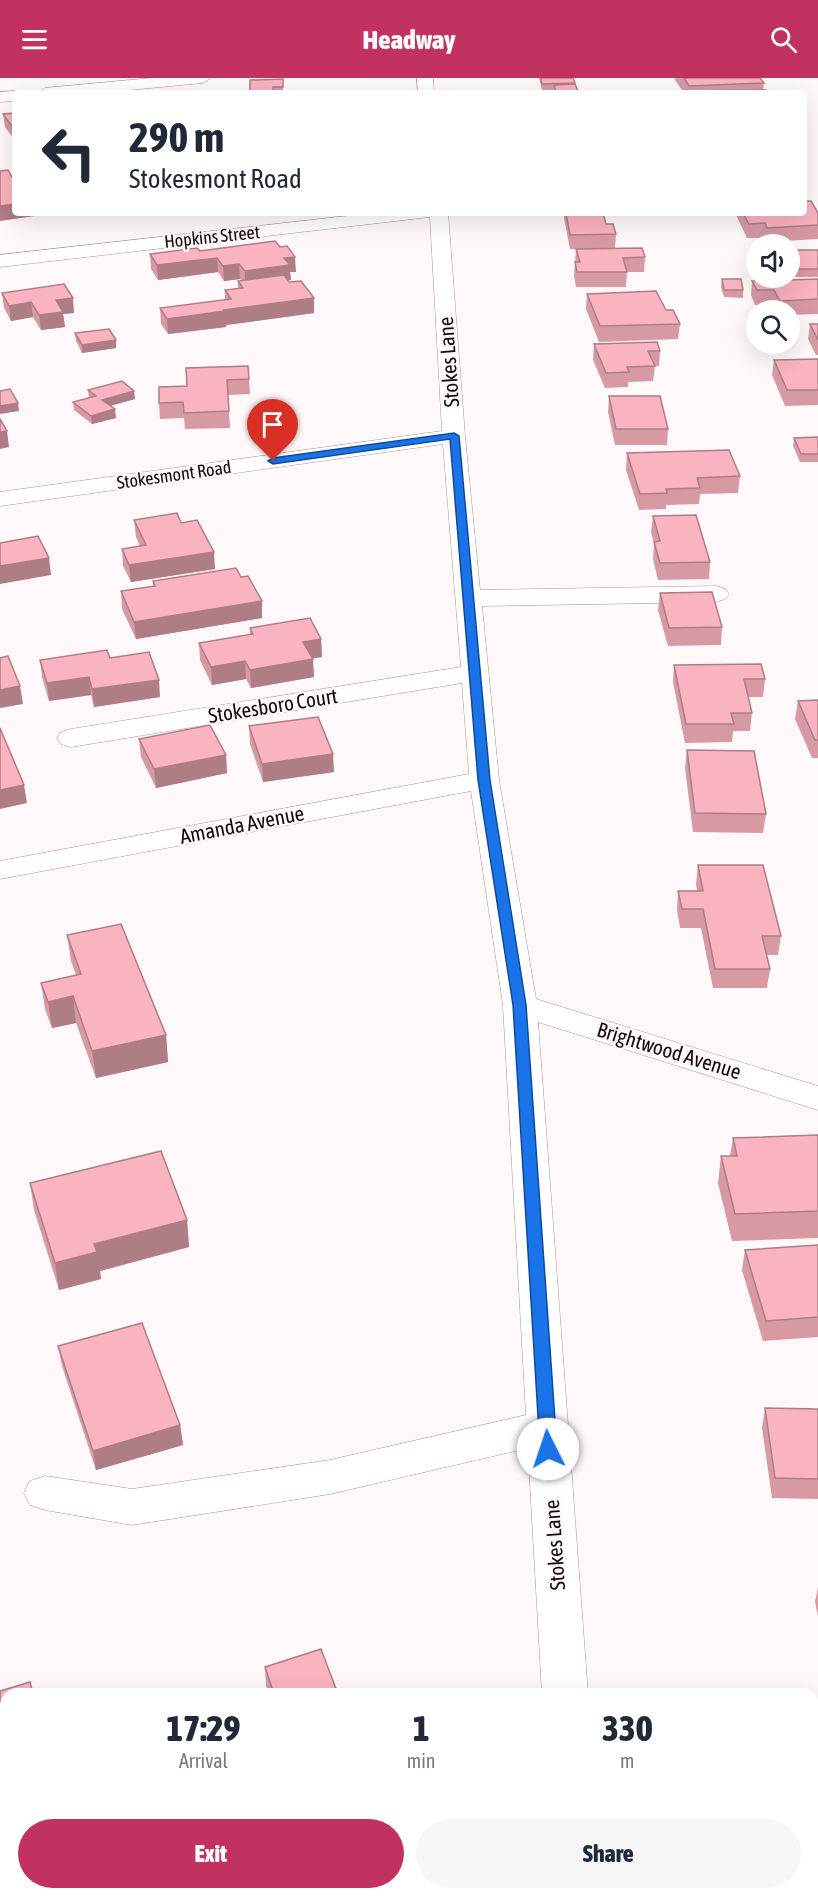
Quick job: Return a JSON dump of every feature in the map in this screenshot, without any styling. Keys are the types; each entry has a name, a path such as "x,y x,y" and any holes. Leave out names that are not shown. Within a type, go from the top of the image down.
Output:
{"street":[{"path":"77,90 203,78"},
{"name":"Hopkins Street","path":"0,261 398,216"},
{"name":"Stokes Lane","path":"439,216 454,436 484,780 520,1005 564,1688"},
{"name":"Stokesmont Road","path":"0,499 454,436"},
{"path":"468,598 716,594"},
{"name":"Stokesboro Court","path":"71,738 474,673"},
{"name":"Amanda Avenue","path":"0,870 484,780"},
{"name":"Brightwood Avenue","path":"520,1005 818,1098"},
{"path":"45,1493 132,1508 330,1477 547,1427"}],"building":[{"path":"541,78 573,78 575,83 542,84"},
{"path":"684,78 760,78 764,83 689,86"},
{"path":"283,79 283,87 273,87 273,90 250,90 250,80"},
{"path":"575,84 578,90 555,90 554,85"},
{"path":"12,113 12,125 11,125 3,114"},
{"path":"8,170 12,177 12,204 0,206 0,171"},
{"path":"807,201 811,201 818,213 818,225 767,228 765,223 749,224 745,216 807,216"},
{"path":"567,216 604,216 606,224 613,224 616,234 570,235"},
{"path":"275,241 280,247 287,246 295,257 284,258 290,265 245,271 239,264 223,266 217,258 157,265 150,254 197,248 200,251"},
{"path":"642,248 645,257 623,258 627,272 577,272 575,262 580,262 576,249"},
{"path":"800,250 818,250 818,269 800,269"},
{"path":"284,275 289,282 301,281 314,298 167,319 160,308 231,299 225,290 243,288 238,281"},
{"path":"722,279 741,279 743,290 724,290"},
{"path":"818,279 818,299 779,300 774,290 757,290 756,288 800,288 800,280"},
{"path":"64,284 73,298 56,300 63,312 39,315 31,302 9,306 2,293"},
{"path":"656,291 666,310 673,310 680,324 600,326 587,294"},
{"path":"810,324 818,324 818,340"},
{"path":"109,329 116,340 82,345 75,333"},
{"path":"657,342 660,351 648,351 655,366 627,367 629,372 606,373 594,344"},
{"path":"818,359 818,390 787,390 774,360"},
{"path":"248,366 249,379 227,380 229,411 184,413 183,402 159,403 159,387 187,386 186,368"},
{"path":"122,381 134,391 102,400 115,409 91,416 73,402 96,396 88,390"},
{"path":"10,389 18,403 0,406 0,391"},
{"path":"609,396 660,396 668,429 616,429"},
{"path":"0,419 7,431 0,432"},
{"path":"818,437 818,454 801,454 794,438"},
{"path":"729,450 740,476 697,478 700,488 666,489 667,493 640,494 627,453"},
{"path":"177,513 181,523 197,520 214,552 129,565 122,549 146,545 134,520"},
{"path":"696,515 710,562 660,563 654,542 660,541 653,516"},
{"path":"38,536 49,558 0,566 0,543"},
{"path":"236,568 241,577 248,576 262,601 134,622 121,591 155,586 153,581"},
{"path":"712,592 722,627 669,628 660,593"},
{"path":"310,618 321,639 303,642 313,659 250,670 245,661 211,667 199,643 253,634 250,628"},
{"path":"107,650 110,658 149,652 159,680 92,689 89,677 47,683 40,660"},
{"path":"8,656 20,686 0,690 0,658"},
{"path":"761,664 765,679 744,679 752,713 731,713 734,724 686,724 674,665"},
{"path":"818,700 818,740 815,740 798,701"},
{"path":"318,717 333,754 262,764 249,726"},
{"path":"210,725 226,755 154,769 139,739"},
{"path":"0,728 24,785 0,790"},
{"path":"687,750 754,751 766,814 695,813"},
{"path":"698,865 763,865 781,936 762,936 770,969 715,969 703,909 682,909 678,891 703,891"},
{"path":"121,924 166,1035 92,1051 73,996 48,1002 41,983 81,974 67,935"},
{"path":"818,1135 818,1211 735,1214 721,1156 737,1156 733,1138"},
{"path":"161,1151 187,1220 94,1244 97,1252 55,1263 30,1183"},
{"path":"818,1245 818,1317 766,1321 745,1250"},
{"path":"142,1323 180,1425 93,1451 58,1346"},
{"path":"765,1408 818,1409 818,1479 775,1478"},
{"path":"321,1649 336,1688 272,1688 265,1667"},
{"path":"30,1682 32,1688 10,1688"}],"route":[{"path":"273,461 454,436 484,780 520,1005 548,1449"}]}
